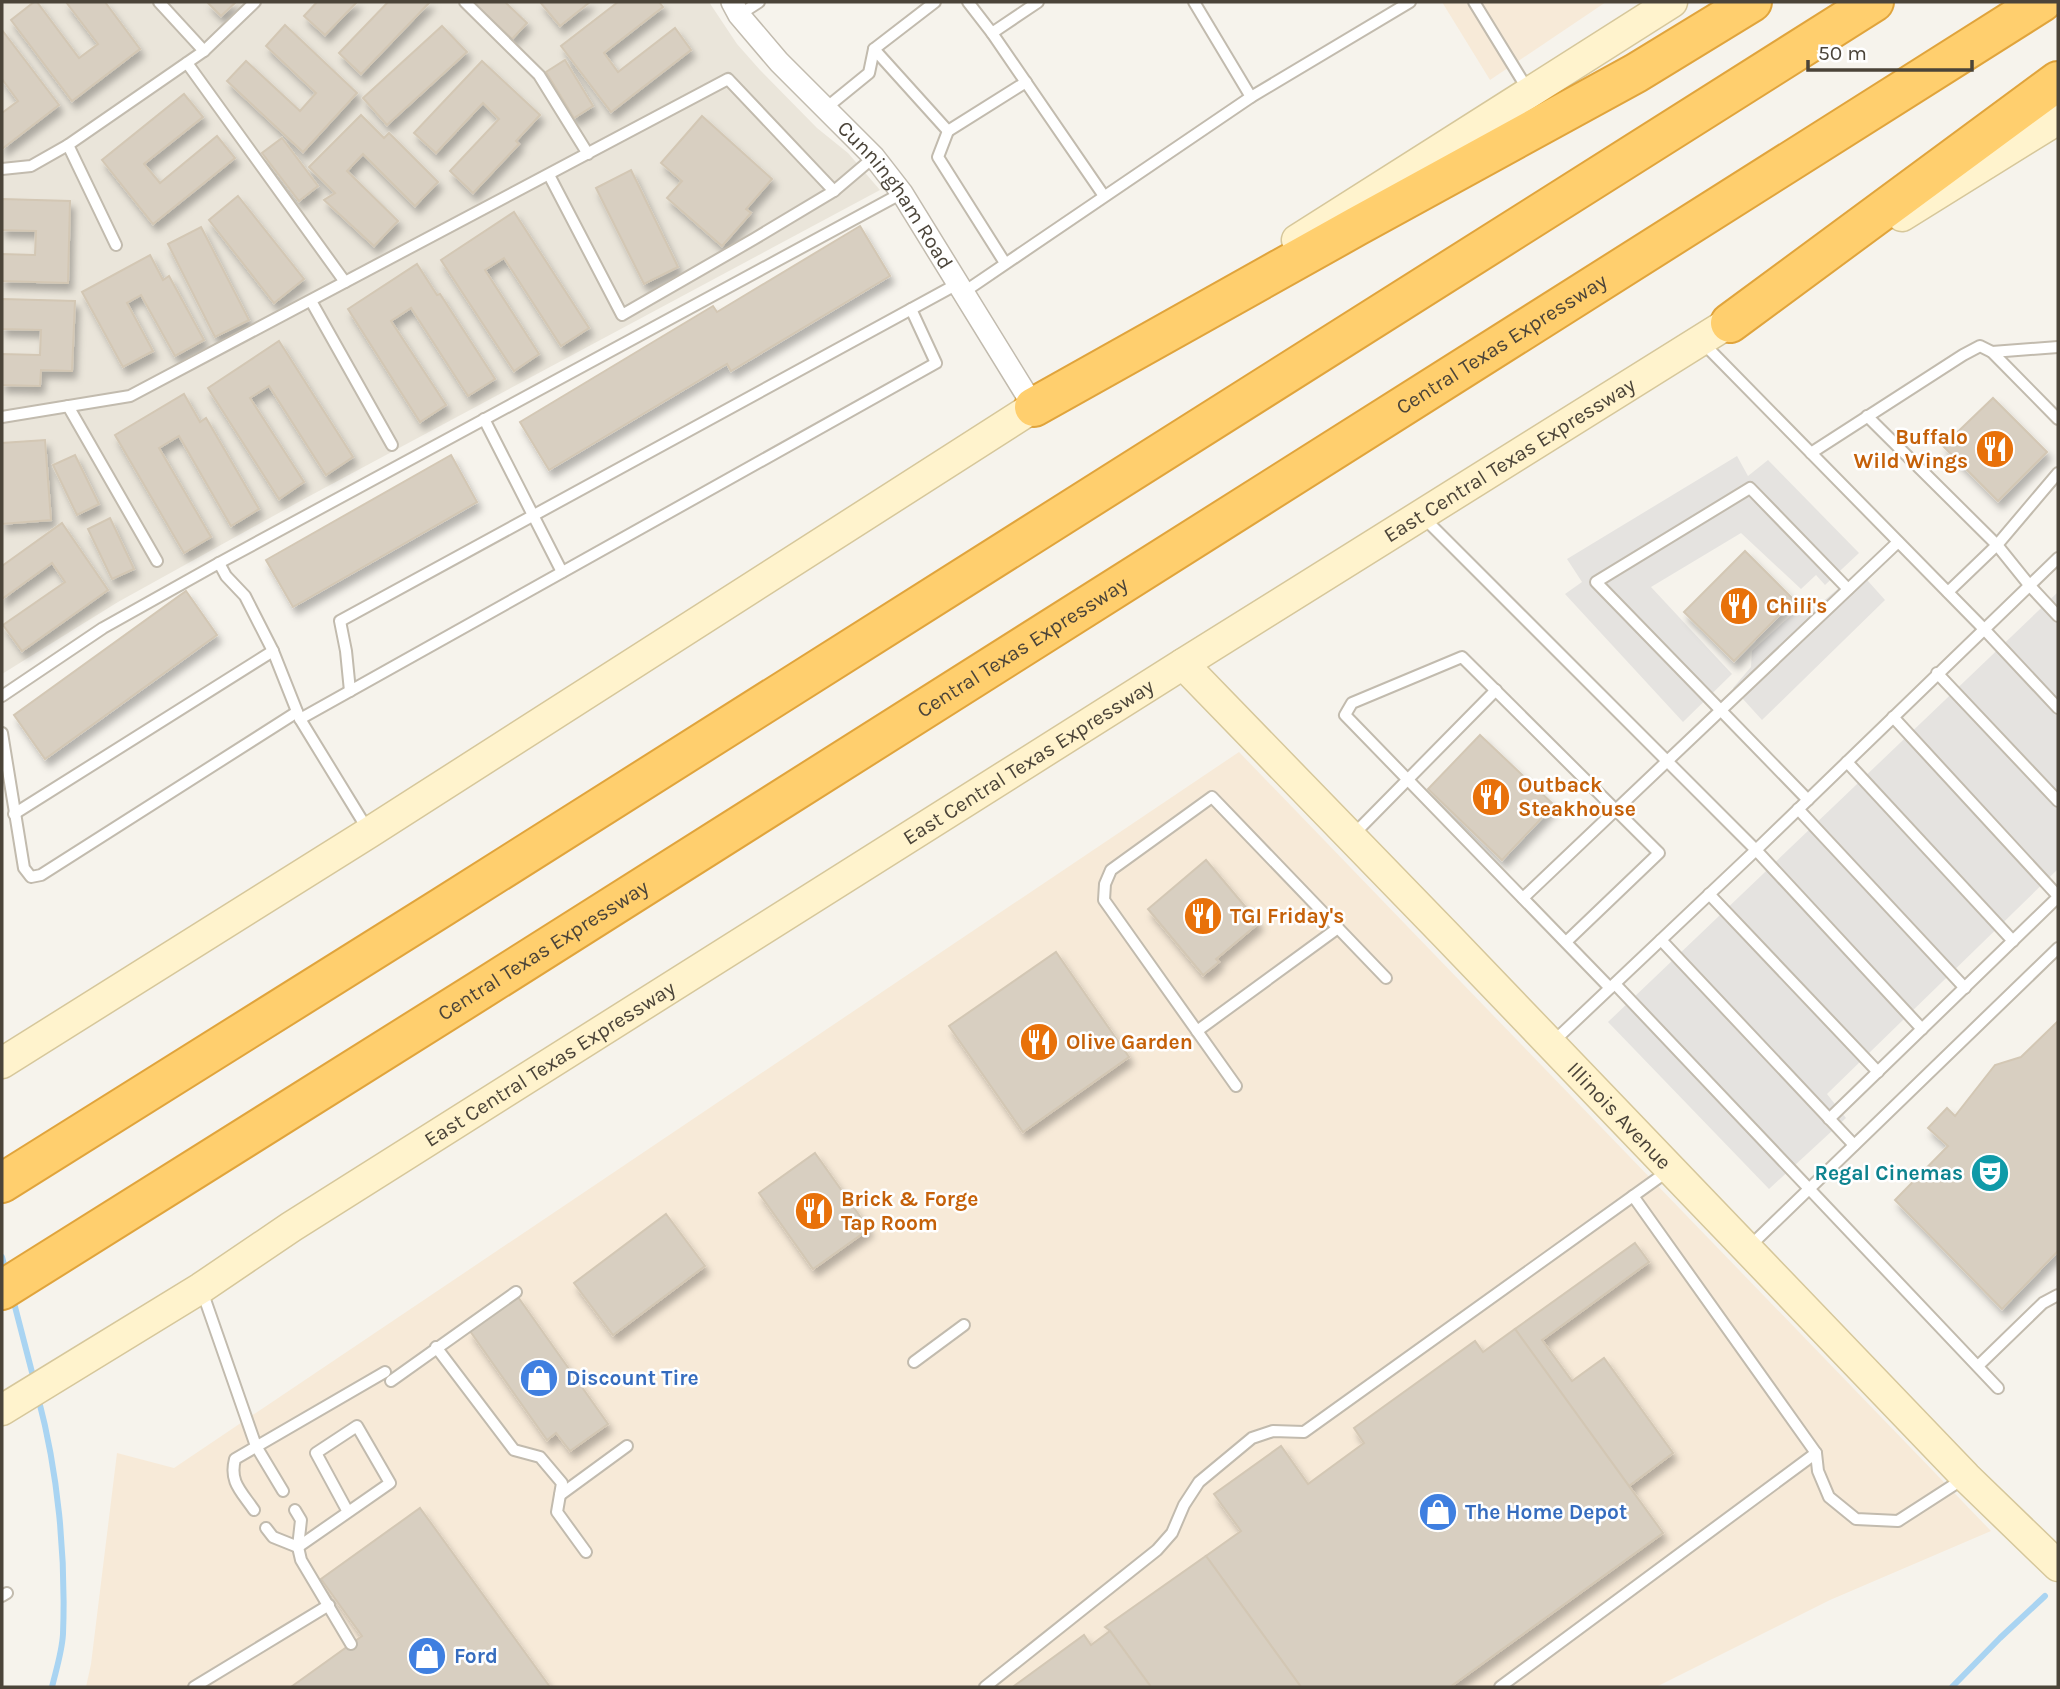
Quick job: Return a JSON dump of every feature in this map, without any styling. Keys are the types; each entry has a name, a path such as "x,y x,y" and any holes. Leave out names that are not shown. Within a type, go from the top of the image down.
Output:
{"highway":[{"path":"1034,407 1636,73 1752,2"},
{"path":"2,1183 1874,2"},
{"name":"Central Texas Expressway","path":"2,1290 2042,2"},
{"path":"1715,332 2058,80"}],"main road":[{"path":"9,1059 1672,2"},
{"name":"East Central Texas Expressway","path":"2,1410 201,1288 303,1220 1183,664 2058,119"},
{"name":"Illinois Avenue","path":"1183,664 1966,1477 2058,1566"}],"street":[{"name":"Cunningham Road","path":"736,8 779,62 874,157 902,193 1034,407"}],"lane":[{"path":"159,2 204,51"},
{"path":"2,169 31,166 68,145 204,51 255,2"},
{"path":"465,2 538,75 588,154"},
{"path":"736,8 759,2"},
{"path":"826,108 869,73 874,49 935,2"},
{"path":"968,2 1104,196"},
{"path":"992,33 1038,2"},
{"path":"1194,2 1251,97"},
{"path":"350,691 340,621 911,309 962,288 1005,263 1251,97 1410,2"},
{"path":"1474,2 1530,92"},
{"path":"874,49 948,131"},
{"path":"187,63 345,282"},
{"path":"2,417 130,396 729,79 834,191"},
{"path":"1005,263 937,158 948,131 1026,82"},
{"path":"68,145 116,245"},
{"path":"549,174 622,315 834,191 874,157"},
{"path":"2,696 103,628 902,193"},
{"path":"311,301 392,445"},
{"path":"2,733 24,868 32,877 41,875 298,716 350,691 936,363 911,309"},
{"path":"1715,332 1811,453 2058,708"},
{"path":"1811,453 1980,346 1992,352 2058,419"},
{"path":"1992,352 2058,347"},
{"path":"68,407 157,561"},
{"path":"1867,416 1997,545 2058,616"},
{"path":"484,419 562,572"},
{"path":"1948,592 1997,545 2058,473"},
{"path":"1808,800 1596,582 1749,488 1849,589"},
{"path":"1421,515 1756,850 1922,1029"},
{"path":"1523,898 1898,542"},
{"path":"1551,1044 2058,558"},
{"path":"219,564 226,576 245,596 273,651 298,716 370,832"},
{"path":"14,814 273,651"},
{"path":"1566,942 1659,853 1462,657 1352,703 1345,715 1566,942 1613,986 1998,1388"},
{"path":"1937,673 2058,802"},
{"path":"1351,837 1496,691"},
{"path":"1829,1119 2058,896 1893,717"},
{"path":"1847,762 2013,941"},
{"path":"1236,1086 1104,900 1105,884 1111,870 1212,797 1386,978"},
{"path":"1798,809 1965,988"},
{"path":"1709,894 1878,1072"},
{"path":"1197,1031 1338,928"},
{"path":"1661,940 1854,1145"},
{"path":"1747,1249 2058,948"},
{"path":"985,1687 1157,1550 1172,1532 1184,1505 1199,1482 1252,1438 1273,1431 1304,1432 1671,1169"},
{"path":"1633,1196 1816,1453 1818,1471 1829,1497 1856,1519 1898,1521 1966,1477"},
{"path":"201,1288 256,1446 283,1491"},
{"path":"254,1510 235,1483 232,1471 235,1459 388,1376 516,1292"},
{"path":"1978,1366 2043,1303 2058,1295"},
{"path":"914,1362 964,1325"},
{"path":"436,1347 514,1450 540,1457 562,1483 557,1512 586,1552"},
{"path":"298,1547 390,1483 358,1426 316,1453 348,1512"},
{"path":"560,1495 627,1446"},
{"path":"1500,1687 1816,1453"},
{"path":"295,1510 301,1520 298,1547 301,1560 351,1644"},
{"path":"266,1528 273,1537 298,1547"},
{"path":"194,1687 329,1605"}],"shaded area":[{"path":"2,2 709,2 737,44 760,70 817,128 848,153 880,190 304,499 118,602 2,674"},
{"path":"1442,2 1606,2 1490,80"},
{"path":"1737,456 1748,476 1768,460 1859,553 1825,585 1816,575 1801,589 1741,533 1651,587 1732,674 1683,722 1565,594 1582,582 1567,559"},
{"path":"1859,571 1885,600 1762,720 1733,688 1751,667 1752,651 1807,601 1814,609"},
{"path":"2058,592 2058,869 1827,1094 1846,1118 1769,1189 1608,1022"},
{"path":"1239,752 1991,1531 1830,1600 1656,1687 86,1687 117,1453 174,1468"}],"building":[{"path":"37,2 79,58 98,44 66,2 105,2 140,49 72,101 11,20"},
{"path":"207,2 236,2 221,16"},
{"path":"317,2 357,2 325,35 304,16"},
{"path":"388,2 430,2 361,74 339,53"},
{"path":"473,2 505,2 527,23 512,39"},
{"path":"540,2 590,2 560,26"},
{"path":"618,2 659,2 663,7 604,53 618,72 675,28 691,50 611,112 561,46"},
{"path":"285,25 357,93 303,152 227,81 246,61 300,111 316,93 266,46"},
{"path":"442,26 467,52 387,125 363,98"},
{"path":"2,30 59,105 2,149 2,113 18,101 2,79"},
{"path":"565,60 593,106 574,118 546,72"},
{"path":"482,61 540,115 516,141 519,144 473,193 450,171 499,119 483,103 436,153 414,133"},
{"path":"184,94 203,117 144,164 160,183 217,136 235,158 153,224 102,160"},
{"path":"361,115 384,138 389,133 438,182 415,206 363,154 347,171 398,221 374,246 324,200 335,193 309,167"},
{"path":"702,116 772,179 746,209 751,213 722,246 667,198 682,181 661,163"},
{"path":"282,138 318,186 299,201 262,153"},
{"path":"631,170 678,267 644,284 596,188"},
{"path":"238,196 304,279 274,303 209,220"},
{"path":"2,199 70,201 68,283 2,281 2,254 35,255 36,231 2,230"},
{"path":"514,212 589,328 561,346 504,258 485,270 539,354 514,371 441,260"},
{"path":"860,226 890,276 731,371 727,364 549,470 520,422 713,306 717,312"},
{"path":"201,227 249,320 215,337 168,244"},
{"path":"150,255 163,280 169,276 204,340 175,356 141,295 127,303 153,351 123,367 82,292"},
{"path":"417,264 437,295 440,294 495,379 468,396 411,308 391,321 446,405 420,422 348,309"},
{"path":"2,299 75,301 72,371 41,370 40,386 2,385 2,354 40,355 41,330 2,329"},
{"path":"279,341 353,457 326,475 269,386 250,398 304,482 279,499 208,388"},
{"path":"184,394 200,422 206,418 259,509 231,526 179,436 159,448 211,537 184,553 115,435"},
{"name":"Buffalo Wild Wings","path":"1993,398 2047,452 1998,501 1943,446"},
{"path":"45,440 51,520 2,524 2,443"},
{"path":"75,455 99,504 77,515 53,465"},
{"path":"451,455 477,502 293,607 266,560"},
{"path":"110,518 134,569 112,579 88,529"},
{"path":"62,523 108,590 22,651 3,625 65,582 52,563 2,599 2,566"},
{"name":"Chili's","path":"1745,551 1794,600 1734,661 1684,612"},
{"path":"186,591 217,635 45,759 14,715"},
{"name":"Outback Steakhouse","path":"1480,735 1554,805 1502,860 1428,789"},
{"name":"TGI Friday's","path":"1206,860 1259,923 1216,959 1219,962 1203,975 1148,909"},
{"name":"Olive Garden","path":"1056,952 1129,1057 1023,1132 949,1026"},
{"name":"Regal Cinemas","path":"2058,1021 2058,1251 2002,1309 1895,1200 1948,1146 1928,1128 1947,1108 1955,1116 1995,1065 2021,1057"},
{"name":"Brick & Forge Tap Room","path":"815,1153 869,1229 813,1269 759,1193"},
{"path":"666,1214 705,1266 613,1335 574,1283"},
{"path":"1635,1243 1649,1262 1542,1340 1572,1381 1604,1358 1673,1453 1629,1486 1515,1329"},
{"name":"Discount Tire","path":"518,1297 608,1424 570,1451 556,1433 547,1440 470,1331"},
{"name":"The Home Depot","path":"1515,1329 1663,1533 1450,1687 1301,1687 1206,1556 1241,1531 1214,1494 1281,1446 1308,1484 1364,1443 1354,1428 1475,1341 1483,1352"},
{"path":"420,1508 550,1687 291,1687 362,1636 321,1579"},
{"path":"1206,1556 1301,1687 1151,1687 1105,1627"},
{"path":"1110,1631 1151,1687 1014,1686 1084,1635 1091,1645"}],"waterway":[{"path":"2,1257 6,1272"},
{"path":"13,1299 34,1380"},
{"path":"38,1397 51,1455 62,1545 62,1641 52,1687"},
{"path":"1952,1687 2045,1596"}],"place":[{"name":"Buffalo Wild Wings","path":"1995,449"},
{"name":"Chili's","path":"1739,606"},
{"name":"Outback Steakhouse","path":"1491,797"},
{"name":"TGI Friday's","path":"1203,916"},
{"name":"Olive Garden","path":"1039,1042"},
{"name":"Regal Cinemas","path":"1990,1173"},
{"name":"Brick & Forge Tap Room","path":"814,1211"},
{"name":"Discount Tire","path":"539,1378"},
{"name":"The Home Depot","path":"1438,1512"},
{"name":"Ford","path":"427,1656"}]}
